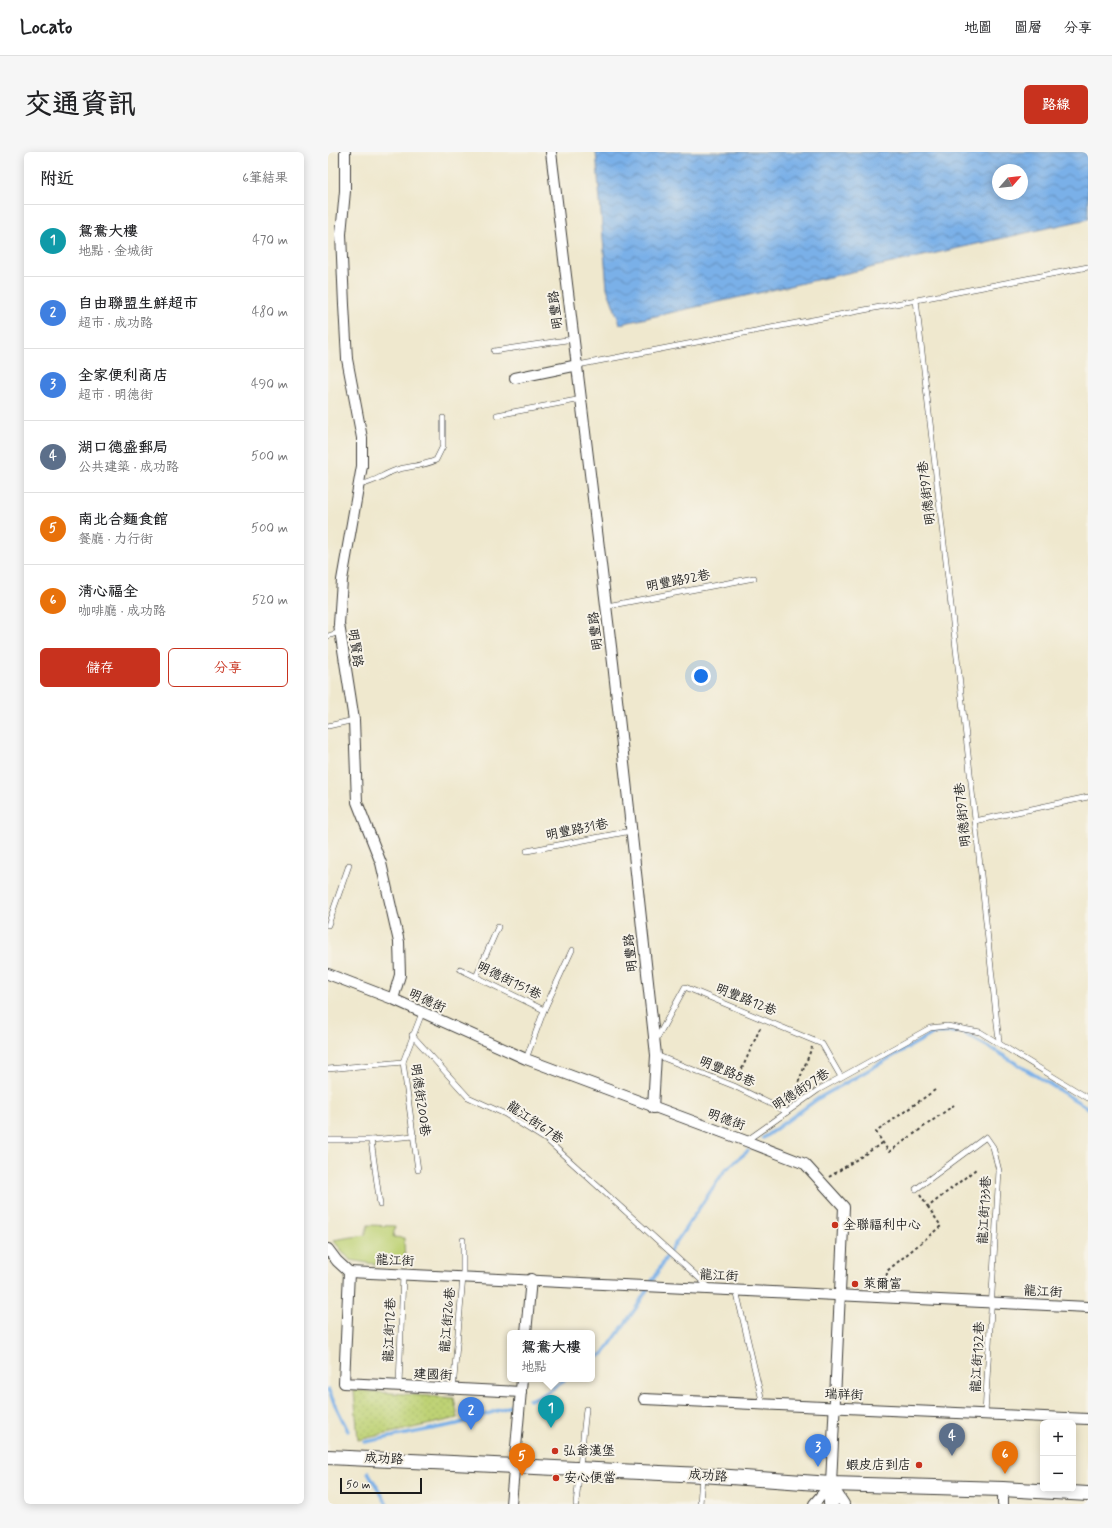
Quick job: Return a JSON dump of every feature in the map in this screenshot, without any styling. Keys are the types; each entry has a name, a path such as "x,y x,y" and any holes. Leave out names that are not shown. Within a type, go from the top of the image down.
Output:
{"street":[{"name":"明賢路","path":"344,152 345,192 341,234 347,359 362,438 362,466 342,580 339,624 354,720 357,802 381,863 399,942 400,975 393,999"},
{"name":"明豐路","path":"551,152 607,606 656,1055 653,1108"},
{"path":"515,378 578,365"},
{"name":"明德街","path":"328,974 393,999 526,1059 805,1164 844,1207 832,1484"},
{"path":"328,1249 337,1261 349,1272"},
{"name":"龍江街","path":"349,1272 531,1279 1088,1307"},
{"name":"建國街","path":"349,1272 344,1383 521,1392"},
{"path":"526,1330 531,1279"},
{"path":"511,1504 522,1382"},
{"name":"瑞祥街","path":"644,1399 1088,1419"},
{"name":"成功路","path":"328,1457 702,1475 832,1484 1003,1489 1080,1495"},
{"path":"814,1504 832,1484"},
{"path":"831,1504 832,1484"},
{"path":"832,1484 844,1504"},
{"path":"1003,1489 1003,1504"}],"lane":[{"path":"578,365 1088,267"},
{"name":"明德街97巷","path":"916,300 999,1042"},
{"path":"494,351 573,339"},
{"path":"497,415 582,399"},
{"path":"358,485 372,483 395,470 422,465 436,460 443,446 443,418"},
{"name":"明豐路92巷","path":"607,606 754,578"},
{"path":"328,636 340,632"},
{"path":"328,726 354,720"},
{"path":"975,821 1088,797"},
{"name":"明豐路31巷","path":"527,851 631,831"},
{"path":"328,924 349,865"},
{"path":"476,977 498,927"},
{"path":"544,1010 572,950"},
{"name":"明德街151巷","path":"460,969 544,1010 526,1059"},
{"name":"明豐路12巷","path":"654,1043 685,987 822,1044 841,1077"},
{"name":"明德街200巷","path":"418,1170 403,1062 412,1035 422,1013"},
{"name":"明德街97巷","path":"746,1141 818,1090 930,1028 947,1026 962,1027 980,1032 999,1042"},
{"name":"龍江街67巷","path":"412,1035 468,1097 505,1114 548,1141 710,1288"},
{"path":"999,1042 1088,1098"},
{"name":"明豐路8巷","path":"656,1055 734,1086 787,1112"},
{"path":"328,1070 403,1062"},
{"path":"328,1140 371,1140 414,1136"},
{"name":"龍江街133巷","path":"916,1189 986,1136 993,1147 999,1171 992,1302"},
{"path":"371,1140 380,1205"},
{"name":"龍江街26巷","path":"453,1389 463,1277 463,1240"},
{"name":"龍江街12巷","path":"399,1386 403,1274"},
{"path":"736,1290 763,1404"},
{"name":"龍江街132巷","path":"985,1414 992,1302"},
{"path":"576,1504 586,1409"},
{"path":"700,1504 702,1475"}],"path":[{"path":"734,1086 757,1036 763,1019"},
{"path":"787,1112 815,1040"},
{"path":"935,1090 876,1132 884,1142 889,1152 954,1105"},
{"path":"822,1182 884,1142"},
{"path":"928,1207 976,1169"},
{"path":"885,1297 887,1271 941,1226 916,1189"}],"green space":[{"path":"368,1225 395,1226 393,1237 404,1238 405,1264 374,1264 350,1260 333,1240 365,1235"},
{"path":"354,1390 454,1398 458,1418 358,1440"}],"water":[{"path":"596,152 1088,152 1088,219 620,324 607,288"}],"waterway":[{"path":"763,1138 819,1098 934,1033 961,1032 996,1051 1088,1108"},
{"path":"595,1359 604,1353 636,1308 670,1251 725,1170 748,1151"},
{"path":"529,1400 543,1395 562,1382"},
{"path":"328,1390 348,1431"},
{"path":"365,1442 457,1424 511,1406"},
{"path":"368,1472 387,1504"}],"place":[{"name":"全聯福利中心","path":"835,1225"},
{"name":"萊爾富","path":"855,1284"},
{"name":"鴛鴦大樓","path":"551,1428"},
{"name":"自由聯盟生鮮超市","path":"471,1430"},
{"name":"弘爺漢堡","path":"555,1451"},
{"name":"湖口德盛郵局","path":"952,1456"},
{"name":"蝦皮店到店","path":"919,1465"},
{"name":"全家便利商店","path":"818,1467"},
{"name":"清心福全","path":"1005,1474"},
{"name":"南北合麵食館","path":"522,1476"},
{"name":"安心便當","path":"556,1478"}]}
